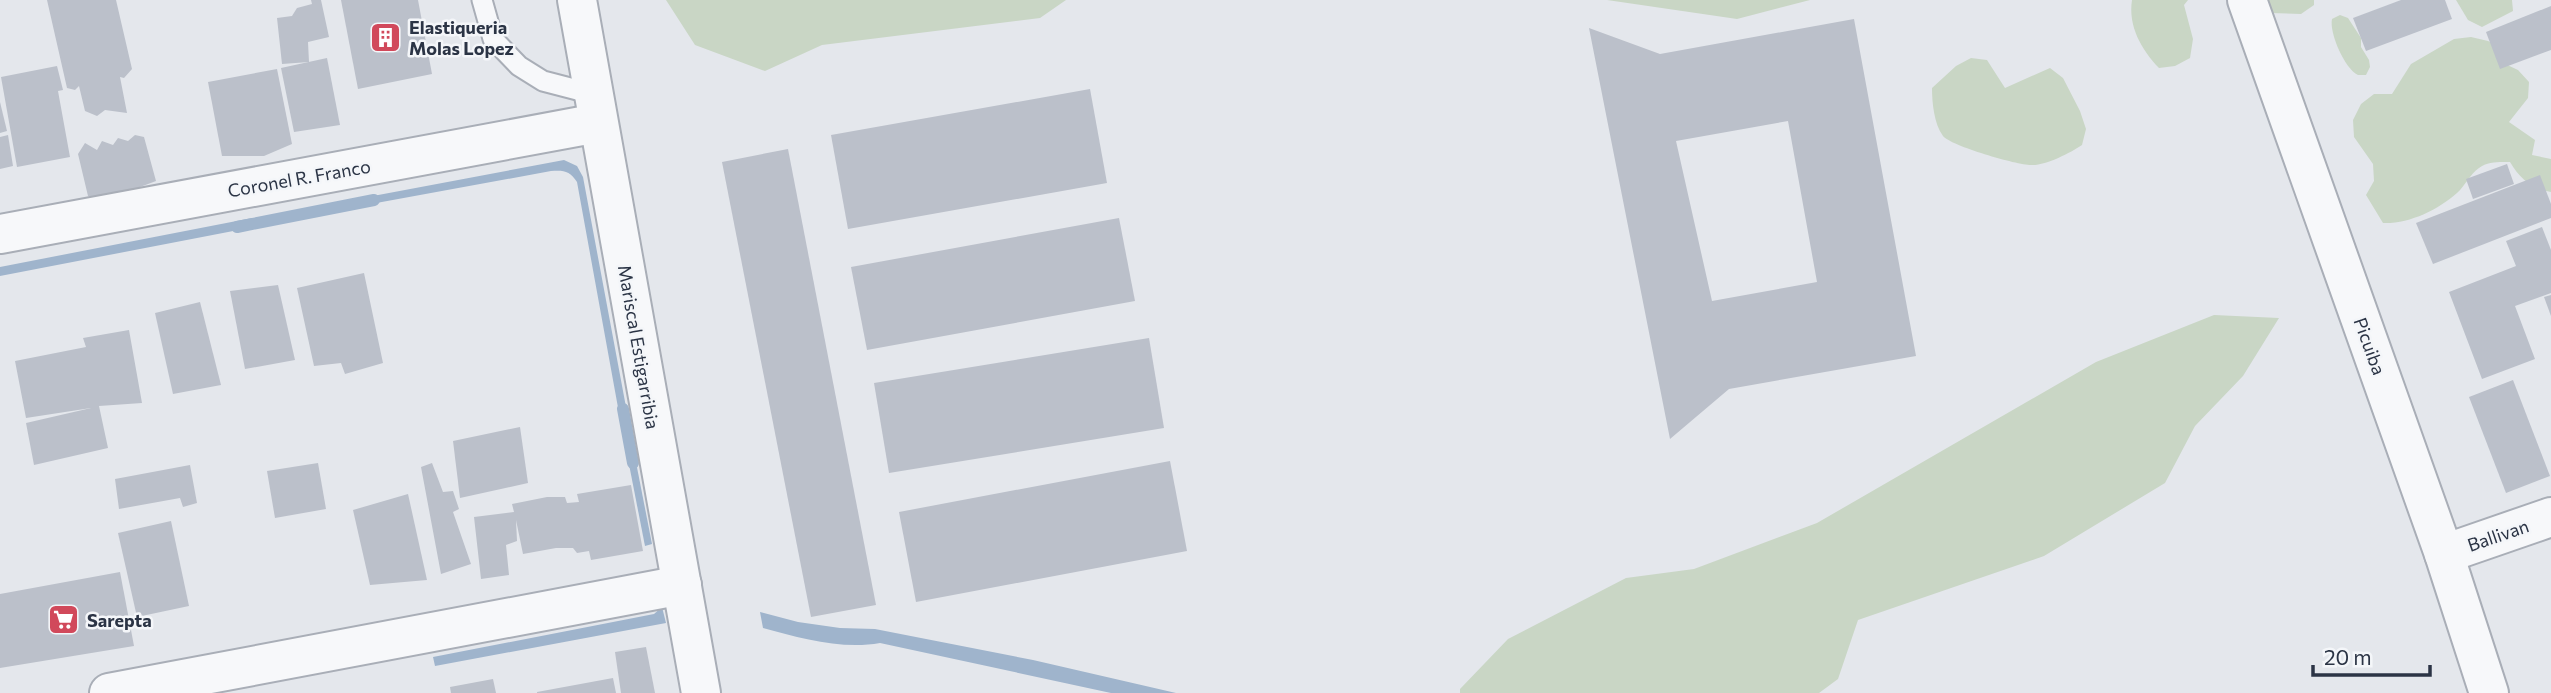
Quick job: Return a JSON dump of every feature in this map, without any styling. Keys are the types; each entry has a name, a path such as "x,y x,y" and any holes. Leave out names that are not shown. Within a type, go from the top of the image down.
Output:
{"street":[{"name":"Mariscal Estigarribia","path":"577,0 701,693"},
{"name":"Picuiba","path":"2247,0 2444,554 2489,693"},
{"name":"Coronel R. Franco","path":"0,234 595,109"},
{"name":"Ballivan","path":"2444,554 2551,517"},
{"path":"109,693 682,585"}],"lane":[{"path":"482,0 493,39 519,66 595,109"}],"green space":[{"path":"666,0 1066,0 1040,18 822,45 765,71 695,45"},
{"path":"1607,0 1810,0 1737,19"},
{"path":"2132,0 2188,0 2184,5 2193,39 2190,58 2175,66 2159,68 2137,37 2132,19"},
{"path":"2262,0 2314,0 2314,5 2301,14 2270,13"},
{"path":"2456,0 2512,0 2513,11 2482,27 2468,20"},
{"path":"2340,15 2348,18 2361,38 2361,47 2370,67 2366,75 2358,75 2353,71 2339,50 2333,33 2332,19"},
{"path":"2471,37 2503,48 2503,63 2518,70 2529,82 2528,98 2509,122 2535,140 2532,155 2551,159 2551,192 2527,182 2510,162 2490,163 2476,171 2457,193 2441,205 2413,218 2383,223 2366,195 2374,181 2373,164 2354,137 2353,120 2361,104 2374,94 2392,94 2411,64 2454,39"},
{"path":"1971,58 1987,60 2005,88 2050,68 2063,78 2086,129 2082,145 2050,161 2031,165 1985,154 1958,145 1943,136 1933,106 1932,88 1956,66"},
{"path":"2214,315 2279,318 2243,376 2195,426 2165,483 2044,556 1858,620 1838,679 1819,693 1460,693 1460,689 1508,639 1626,578 1694,569 1817,523 2096,362"}],"water":[{"path":"564,160 577,166 583,177 629,423 621,424 577,182 572,175 563,171 551,171 360,206 357,199"},
{"path":"252,218 254,227 0,276 0,267"},
{"path":"633,447 652,544 645,546 626,449"},
{"path":"662,607 666,623 435,666 433,657 654,614"},
{"path":"760,612 798,622 840,628 875,629 1033,660 1176,693 1111,693 880,643 851,645 806,639 763,628"}],"building":[{"path":"47,0 116,0 132,69 124,78 120,77 127,113 105,110 97,116 85,111 79,86 75,90 67,88"},
{"path":"311,0 321,0 329,37 308,42 309,62 282,64 277,18 292,16 297,8 312,4"},
{"name":"Elastiqueria Molas Lopez","path":"341,0 418,0 432,74 358,89"},
{"path":"2401,0 2445,0 2452,19 2366,51 2353,18"},
{"path":"2551,6 2551,50 2500,69 2486,32"},
{"path":"1854,19 1916,356 1729,389 1670,439 1589,28 1660,54","holes":["1788,121 1817,282 1712,301 1676,141"]},
{"path":"327,58 340,125 294,132 281,68"},
{"path":"57,66 63,90 58,91 70,157 17,167 1,77"},
{"path":"277,69 292,144 264,156 222,156 208,82"},
{"path":"1090,89 1107,183 848,229 831,135"},
{"path":"0,102 7,131 0,133"},
{"path":"8,135 13,166 0,169 0,137"},
{"path":"135,135 144,137 156,181 116,196 88,196 78,154 85,143 97,150 102,141 113,145 118,138 128,141"},
{"path":"788,149 876,605 811,617 722,162"},
{"path":"2507,164 2514,184 2473,199 2466,179"},
{"path":"2540,175 2551,204 2551,218 2433,264 2416,223"},
{"path":"1119,218 1135,301 867,350 851,267"},
{"path":"2542,227 2551,250 2551,293 2515,306 2535,359 2482,379 2449,292 2516,266 2506,241"},
{"path":"364,273 383,363 345,374 341,363 314,366 297,288"},
{"path":"278,285 295,360 245,369 230,291"},
{"path":"2551,295 2551,316 2544,297"},
{"path":"200,302 221,385 173,394 155,313"},
{"path":"129,330 142,403 99,406 108,448 34,465 26,423 91,408 26,418 15,361 86,347 83,338"},
{"path":"1149,338 1164,428 889,473 874,383"},
{"path":"2513,380 2550,476 2506,493 2469,397"},
{"path":"520,427 528,483 460,498 453,441"},
{"path":"1170,461 1187,551 916,602 899,512"},
{"path":"318,463 326,509 275,518 267,471"},
{"path":"432,463 443,492 453,491 459,509 453,512 471,564 441,574 421,467"},
{"path":"190,465 197,503 183,507 180,498 119,509 115,479"},
{"path":"631,485 643,551 591,560 589,551 577,553 573,548 523,554 516,520 517,541 506,545 509,575 481,579 474,517 514,512 512,504 547,497 565,497 567,503 579,502 577,494"},
{"path":"408,494 427,580 370,585 353,510"},
{"path":"171,521 189,606 137,617 118,533"},
{"name":"Sarepta","path":"120,572 134,646 0,668 0,594"},
{"path":"646,647 655,693 621,693 615,652"},
{"path":"613,678 616,693 537,693 537,692"},
{"path":"493,679 496,693 451,693 450,687"}],"waterway":[{"path":"237,227 374,200"},
{"path":"623,409 633,463"}],"place":[{"name":"Elastiqueria Molas Lopez","path":"386,37"},
{"name":"Sarepta","path":"64,620"}]}
